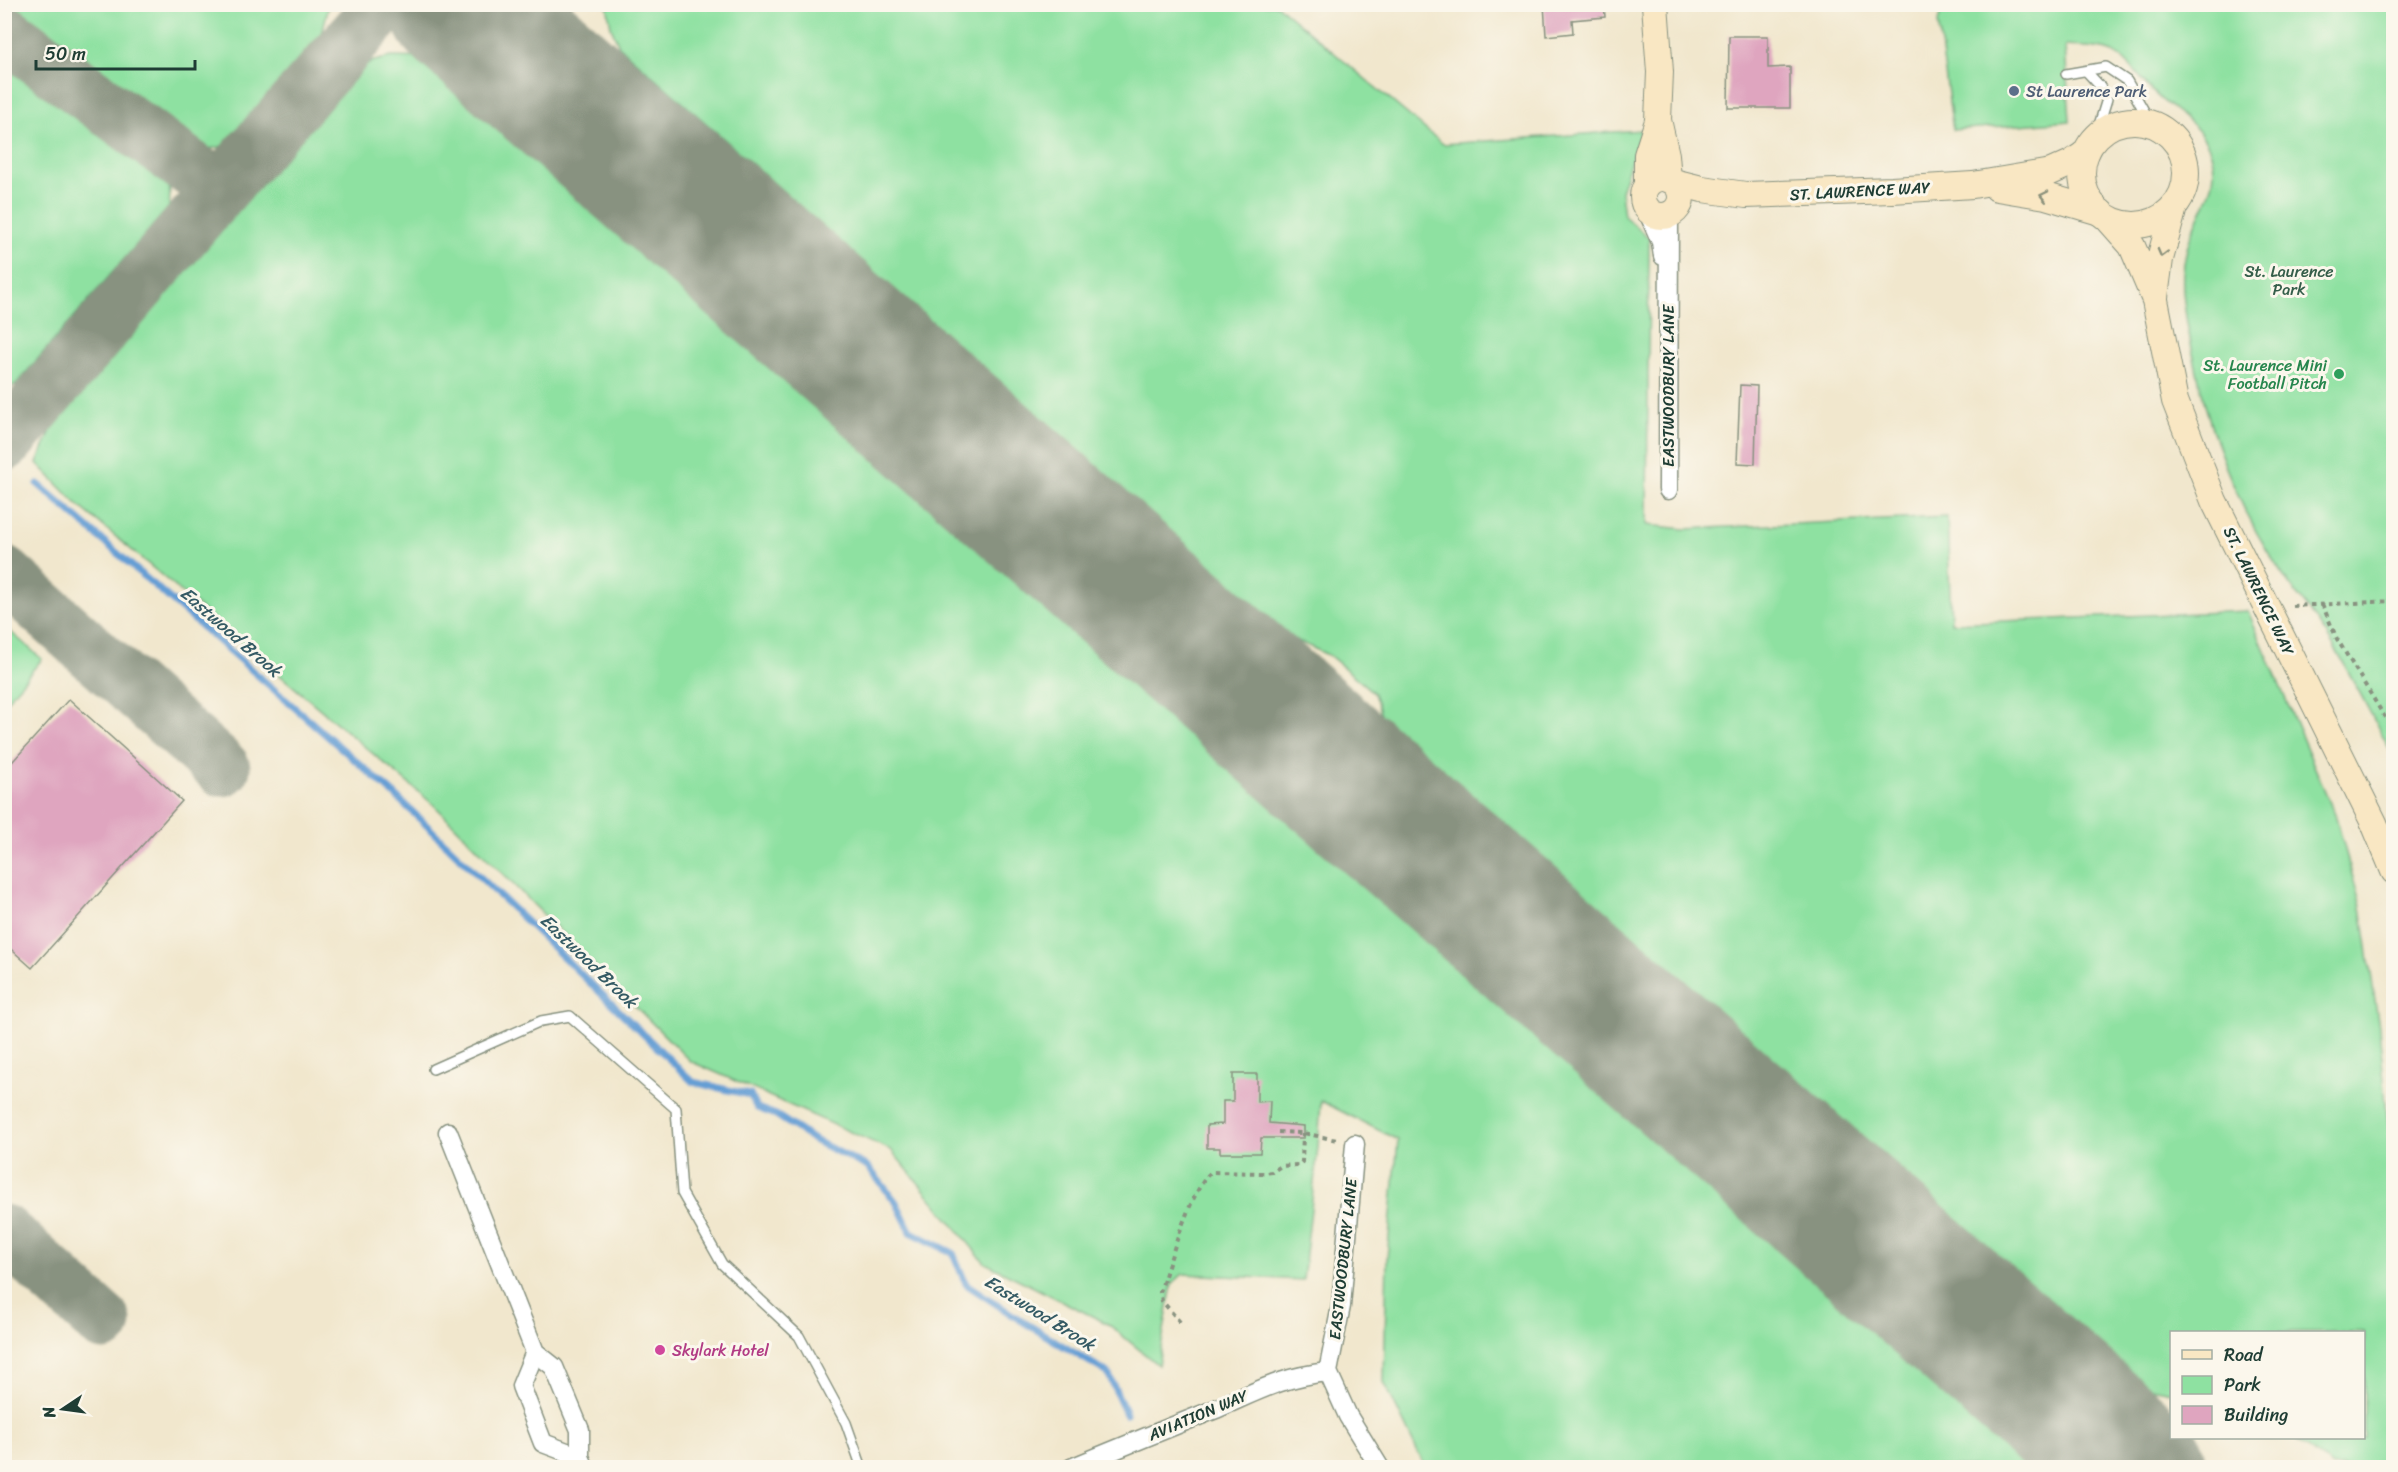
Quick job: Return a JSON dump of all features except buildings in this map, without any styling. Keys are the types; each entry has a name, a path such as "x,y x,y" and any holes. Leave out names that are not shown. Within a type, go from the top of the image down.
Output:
{"street":[{"path":"1655,4 1660,72 1658,120 1647,155 1663,182 1681,198 1665,211 1643,202 1642,193 1663,182"},
{"path":"2128,120 2142,121 2164,129 2177,143 2185,160 2186,183 2181,198 2170,213 2153,223 2130,226 2104,216 2089,200 2082,180 2082,163 2090,145 2110,126 2128,120"},
{"name":"ST. LAWRENCE WAY","path":"1663,182 1746,195 1973,185 2050,172 2072,163 2090,145"},
{"name":"ST. LAWRENCE WAY","path":"1973,185 2046,196 2104,216 2132,246 2155,300 2175,401 2214,501 2374,823 2394,871"},
{"name":"ST. LAWRENCE WAY","path":"1665,211 1746,195"},
{"name":"ST. LAWRENCE WAY","path":"2155,300 2160,259 2174,207"},
{"name":"EASTWOODBURY LANE","path":"1665,211 1668,281 1668,490"},
{"path":"448,1132 535,1352 554,1366 580,1430 583,1462"},
{"name":"EASTWOODBURY LANE","path":"1328,1372 1341,1306 1355,1144"},
{"path":"535,1352 521,1386 543,1443 583,1462"},
{"path":"1328,1372 1348,1416 1380,1467"},
{"name":"AVIATION WAY","path":"1071,1467 1220,1407 1268,1385 1299,1375 1328,1372"}],"lane":[{"path":"2066,74 2106,68 2127,81 2151,125"},
{"path":"2087,72 2099,85 2107,99 2090,145"},
{"path":"433,1069 541,1021 570,1016 676,1109 682,1193 722,1264 799,1336 846,1423 862,1467"}],"path":[{"path":"2264,598 2291,606 2394,602"},
{"path":"2322,604 2337,639 2394,732"},
{"path":"1278,1132 1303,1133 1355,1144"},
{"path":"1180,1322 1162,1300 1160,1293 1182,1228 1203,1179 1210,1172 1265,1173 1272,1172 1281,1166 1299,1165 1302,1162 1303,1133"}],"green space":[{"path":"5,4 329,5 322,33 223,146 198,150 173,143 5,21"},
{"name":"St. Laurence Park","path":"1943,4 2393,5 2393,756 2337,651 2265,547 2228,473 2210,421 2189,332 2183,284 2184,263 2189,243 2213,181 2213,160 2204,139 2191,123 2159,98 2128,63 2116,54 2099,48 2065,46 2070,121 1953,130 1938,22"},
{"path":"607,5 1277,5 1443,144 1641,130 1621,191 1624,216 1649,238 1647,525 1685,529 1947,517 1951,623 2248,611 2336,817 2361,907 2379,1027 2394,1162 2393,1467 2332,1467 2295,1439 2365,1439 2365,1331 2170,1331 2170,1392 2130,1384 1989,1260 1995,1252 1780,1064 1771,1073 1383,721 1374,693 1330,656 1283,634 619,46 611,27"},
{"path":"5,46 163,162 170,195 169,207 17,383 5,391"},
{"path":"391,57 430,58 453,66 1239,753 1254,783 1322,828 1597,1062 1912,1340 1920,1332 2075,1467 1425,1467 1384,1382 1387,1258 1398,1140 1321,1101 1303,1280 1183,1274 1172,1284 1158,1365 1108,1324 985,1263 891,1150 690,1061 435,806 77,504 37,463 57,417 358,70 374,61"},
{"path":"5,627 42,659 5,703"}],"waterway":[{"name":"Eastwood Brook","path":"38,484 394,794 693,1082 750,1095 757,1108 776,1115 814,1140 868,1167 896,1202 911,1232 953,1253 966,1284 1108,1373 1126,1414"}],"taxiway":[{"path":"4,443 220,190 384,4"},
{"path":"467,4 494,14 504,15 522,13 539,4"},
{"path":"544,4 539,22 538,41 545,78"},
{"path":"4,32 220,190"},
{"path":"4,574 222,768"},
{"path":"4,1233 103,1322"}],"runway":[{"path":"461,4 2134,1468"}],"place":[{"name":"St Laurence Park","path":"2014,91"},
{"name":"St. Laurence Mini Football Pitch","path":"2339,374"},
{"name":"Skylark Hotel","path":"660,1350"}]}
